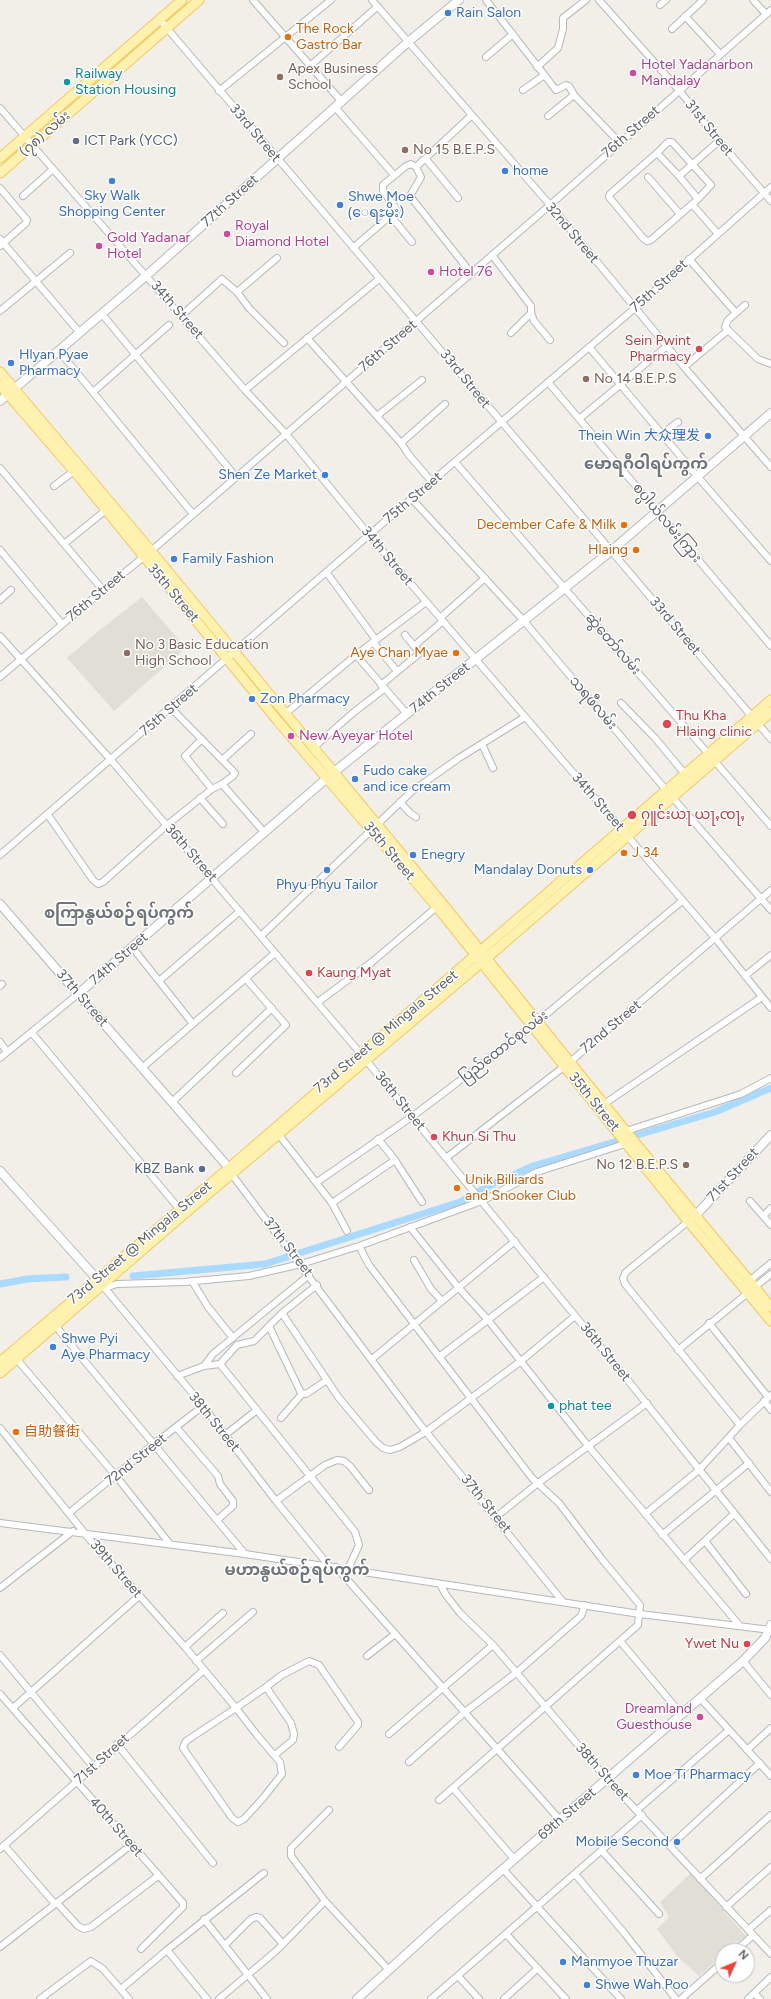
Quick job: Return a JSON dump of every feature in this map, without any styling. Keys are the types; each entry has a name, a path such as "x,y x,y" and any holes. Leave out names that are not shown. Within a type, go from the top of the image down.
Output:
{"main road":[{"name":"(၇၈) လမ်း","path":"0,158 182,0"},
{"name":"(၇၈) လမ်း","path":"0,173 199,0"},
{"path":"73,95 80,103"},
{"name":"35th Street","path":"0,372 7,395 106,510 147,554 227,659 265,705 331,774"},
{"name":"35th Street","path":"0,385 7,395 235,653 273,699 313,748 331,774 658,1176 696,1215 771,1321"},
{"path":"265,705 273,699"},
{"name":"73rd Street @ Mingala Street","path":"0,1362 13,1355 102,1284 181,1211 364,1057 712,758 755,720 771,700"},
{"name":"73rd Street @ Mingala Street","path":"755,720 771,712"},
{"name":"73rd Street @ Mingala Street","path":"669,794 685,774 712,758"},
{"name":"35th Street","path":"567,1064 604,1104 627,1138"},
{"name":"35th Street","path":"658,1176 688,1221 748,1287 771,1307"},
{"name":"73rd Street @ Mingala Street","path":"0,1373 13,1355"}],"street":[{"path":"254,0 310,65 339,105 394,175"},
{"path":"219,91 331,0"},
{"name":"32nd Street","path":"372,0 377,8 550,205 684,367 771,467"},
{"name":"77th Street","path":"7,395 147,275 408,42 459,0"},
{"path":"486,0 543,76 556,90 567,85 574,95 619,142"},
{"path":"537,67 557,50 563,29 564,18 586,0"},
{"name":"31st Street","path":"599,0 679,90 719,141 771,201"},
{"path":"660,5 666,0"},
{"path":"672,29 704,0"},
{"path":"753,0 766,14"},
{"path":"310,65 377,8"},
{"name":"76th Street","path":"0,677 102,590 147,554 286,434 550,205 619,142 771,10"},
{"path":"685,16 720,54"},
{"name":"33rd Street","path":"160,20 276,159 379,279 417,320 501,423 771,739"},
{"path":"486,57 513,34"},
{"path":"523,90 543,76"},
{"path":"548,116 574,95"},
{"name":"34th Street","path":"0,108 147,275 245,390 286,434 369,535 714,938 771,1008"},
{"path":"416,168 471,116"},
{"path":"670,141 694,164 711,185 698,199 651,240 647,241 609,197 610,194 657,153 670,141"},
{"path":"680,176 719,141"},
{"path":"657,153 680,176 698,199"},
{"path":"426,159 458,198"},
{"path":"353,248 396,210 382,188 394,175 411,164 416,168 421,177 410,196 472,273"},
{"path":"23,196 53,169"},
{"path":"648,177 680,214"},
{"name":"75th Street","path":"0,855 172,708 369,535 635,308 771,186"},
{"path":"0,188 27,220 26,223 1,243 36,281 80,333"},
{"path":"692,204 718,234"},
{"path":"391,216 412,242"},
{"path":"0,311 70,253"},
{"path":"492,255 531,306 531,313 534,321 550,340"},
{"path":"237,292 277,258"},
{"path":"689,259 736,314"},
{"path":"181,316 222,279 237,292 249,308 284,343"},
{"path":"245,390 379,279"},
{"path":"745,305 725,323 724,327 758,360 769,362"},
{"path":"511,333 531,313"},
{"path":"102,314 236,477"},
{"path":"93,392 169,325"},
{"path":"684,367 727,331"},
{"path":"307,338 401,443 409,455 432,482"},
{"path":"589,346 697,476 771,561"},
{"path":"579,419 667,346"},
{"path":"59,351 193,514"},
{"path":"377,416 422,380"},
{"name":"စပ္ပါယ်လမ်းကြား","path":"548,382 771,646"},
{"path":"401,443 445,404"},
{"name":"74th Street","path":"0,1058 78,994 331,774 565,588 771,413"},
{"path":"662,434 678,422"},
{"name":"ဆွဲတော်လမ်း","path":"455,462 771,826"},
{"path":"0,468 102,590"},
{"path":"54,486 74,471"},
{"name":"သရဖီလမ်း","path":"412,499 524,621 669,794 771,910"},
{"path":"64,544 106,510"},
{"path":"0,550 62,624"},
{"path":"327,573 397,671"},
{"path":"414,646 485,578"},
{"path":"0,600 12,590"},
{"path":"285,714 356,655 426,602"},
{"path":"313,748 382,687 397,671 418,656 420,653 405,635"},
{"name":"36th Street","path":"0,636 111,760 364,1057 544,1277 771,1559"},
{"path":"356,655 382,687 407,714"},
{"path":"621,703 656,738 685,774"},
{"path":"48,815 93,880 98,884 103,882 200,798 222,784 235,773 172,708"},
{"path":"261,936 400,802 428,780 525,717"},
{"path":"222,760 251,734"},
{"path":"202,739 185,756 212,789"},
{"path":"482,744 493,768"},
{"path":"222,784 264,832"},
{"path":"200,798 222,824"},
{"path":"400,802 416,817"},
{"name":"72nd Street","path":"446,1158 567,1064 771,890"},
{"name":"ပြည်ထောင်စုလမ်း","path":"316,1182 413,1116 534,1024 682,901"},
{"name":"37th Street","path":"0,904 143,1067 230,1171 427,1431 563,1602"},
{"path":"318,1002 372,962 439,905"},
{"path":"159,981 240,911"},
{"path":"132,947 194,1024"},
{"path":"143,1067 276,953"},
{"path":"745,976 771,955"},
{"path":"236,1072 285,1027 286,1023 246,978"},
{"path":"604,1104 762,997"},
{"path":"172,1102 272,1008"},
{"path":"32,1033 181,1211"},
{"path":"0,1042 7,1052"},
{"path":"0,1171 102,1284 192,1281 249,1276 359,1246 482,1201 537,1172 741,1094 771,1078"},
{"path":"276,1131 332,1203 347,1231"},
{"name":"71st Street","path":"696,1215 771,1135"},
{"path":"378,1139 396,1160 422,1202"},
{"path":"332,1203 396,1160"},
{"path":"750,1201 771,1225"},
{"path":"762,1216 771,1208"},
{"path":"696,1215 626,1272 623,1278 625,1284 740,1426"},
{"path":"410,1227 458,1288 488,1320 589,1447 740,1626"},
{"path":"372,1359 514,1241"},
{"path":"359,1246 369,1265 415,1323 439,1357 532,1478 559,1503 601,1558 640,1605 638,1625 439,1800"},
{"path":"414,1260 432,1289 442,1301"},
{"path":"678,1350 748,1287 771,1263"},
{"path":"748,1287 771,1274"},
{"path":"204,1366 208,1358 309,1275"},
{"path":"439,1357 544,1277"},
{"path":"192,1281 208,1307 233,1338"},
{"name":"38th Street","path":"102,1284 203,1406 276,1501 332,1567 395,1634 560,1820"},
{"path":"177,1376 204,1366 220,1364 237,1345 254,1341 282,1313 317,1285"},
{"path":"282,1313 305,1344 327,1380 353,1415 383,1448 390,1450 427,1431 521,1361 575,1316"},
{"path":"53,1322 245,1554"},
{"path":"709,1323 768,1398 771,1410"},
{"path":"269,1326 302,1394"},
{"path":"13,1355 116,1476 170,1544"},
{"path":"220,1364 354,1532 359,1545 348,1569"},
{"path":"281,1418 302,1394 306,1394 327,1380"},
{"path":"645,1514 699,1470 768,1398"},
{"path":"496,1517 538,1483 589,1447 646,1403"},
{"name":"72nd Street","path":"69,1513 203,1406"},
{"path":"225,1435 257,1410"},
{"path":"176,1427 218,1476 220,1484 233,1501 233,1506 217,1520"},
{"name":"39th Street","path":"0,1428 84,1533 185,1647 196,1661 236,1708 275,1755 280,1762 282,1774 249,1814 238,1822 232,1818 183,1748 186,1741 236,1708"},
{"path":"729,1438 770,1489"},
{"path":"276,1501 309,1476 332,1461 337,1460 344,1461 369,1490"},
{"path":"662,1535 714,1490 749,1463"},
{"path":"684,1560 734,1514"},
{"path":"0,1523 73,1531 245,1554 640,1614 740,1626 770,1628"},
{"path":"0,1588 73,1531"},
{"path":"705,1541 746,1594"},
{"name":"38th Street","path":"440,1584 446,1595 460,1613 493,1645 607,1779 771,1954"},
{"path":"13,1708 139,1596"},
{"path":"409,1762 465,1712 516,1673 580,1616 585,1606"},
{"path":"185,1647 223,1612"},
{"path":"196,1661 253,1612"},
{"name":"69th Street","path":"357,1999 514,1859 701,1699 743,1661 765,1638 770,1628"},
{"path":"367,1656 395,1634"},
{"path":"620,1641 682,1715"},
{"path":"389,1734 442,1687 493,1645"},
{"path":"0,1655 32,1691 94,1768"},
{"path":"236,1708 282,1675 309,1661 319,1665 358,1722 354,1730 339,1747"},
{"path":"743,1661 771,1695"},
{"name":"71st Street","path":"2,1847 94,1768 117,1744 204,1670"},
{"path":"266,1687 291,1723 294,1734 293,1740 275,1755"},
{"name":"40th Street","path":"0,1694 184,1905 141,1949"},
{"path":"701,1699 771,1776"},
{"path":"747,1750 771,1728"},
{"path":"637,1810 729,1730"},
{"path":"117,1744 213,1863"},
{"path":"670,1846 760,1763"},
{"path":"453,1788 514,1859"},
{"path":"329,1810 292,1848 290,1852 325,1901 389,1970"},
{"path":"431,1999 642,1815"},
{"path":"700,1879 771,1815"},
{"path":"0,1947 131,1845"},
{"path":"2,1847 78,1926 84,1929 91,1927 158,1876"},
{"path":"602,1851 659,1914"},
{"path":"726,1907 771,1866"},
{"path":"503,1869 621,1999"},
{"path":"120,1989 204,1919 264,1873"},
{"path":"574,1874 625,1934 676,1999"},
{"path":"219,1999 249,1975 283,1944 325,1901"},
{"path":"748,1930 771,1910"},
{"path":"225,1944 251,1919 256,1917 260,1918 283,1944"},
{"path":"204,1919 268,1999"},
{"path":"506,1934 566,1999"},
{"path":"744,1943 753,1935"},
{"path":"167,1950 207,1999"},
{"path":"40,1999 91,1960 100,1966 129,1999"},
{"path":"504,1999 538,1968"},
{"path":"681,1999 715,1969"},
{"path":"458,1976 479,1999"},
{"path":"748,1999 771,1977"},
{"path":"754,1993 760,1999"}],"shaded area":[{"name":"No 3 Basic Education High School","path":"142,597 186,648 114,711 67,658"},
{"path":"691,1873 746,1936 738,1943 715,1943 715,1963 699,1976 677,1956 657,1929 669,1917 660,1902"}],"waterway":[{"path":"133,1276 265,1264 460,1202 487,1187 533,1166 715,1112 771,1088"},
{"path":"0,1284 27,1279 66,1277"}],"place":[{"name":"Rain Salon","path":"448,13"},
{"name":"The Rock Gastro Bar","path":"288,37"},
{"name":"Hotel Yadanarbon Mandalay","path":"633,73"},
{"name":"Apex Business School","path":"280,77"},
{"name":"Railway Station Housing","path":"67,82"},
{"name":"ICT Park (YCC)","path":"76,141"},
{"name":"No 15 B.E.P.S","path":"405,150"},
{"name":"home","path":"505,171"},
{"name":"Sky Walk Shopping Center","path":"112,181"},
{"name":"Shwe Moe (ေရႊမိုး)","path":"340,205"},
{"name":"Royal Diamond Hotel","path":"227,234"},
{"name":"Gold Yadanar Hotel","path":"99,246"},
{"name":"Hotel 76","path":"431,272"},
{"name":"Sein Pwint Pharmacy","path":"699,349"},
{"name":"Hlyan Pyae Pharmacy","path":"11,363"},
{"name":"No 14 B.E.P.S","path":"586,379"},
{"name":"Thein Win 大众理发","path":"708,436"},
{"name":"Shen Ze Market","path":"325,475"},
{"name":"December Cafe & Milk","path":"624,525"},
{"name":"Hlaing","path":"636,550"},
{"name":"Family Fashion","path":"174,559"},
{"name":"No 3 Basic Education High School","path":"127,653"},
{"name":"Aye Chan Myae","path":"456,653"},
{"name":"Zon Pharmacy","path":"252,699"},
{"name":"Thu Kha Hlaing clinic","path":"667,724"},
{"name":"New Ayeyar Hotel","path":"291,736"},
{"name":"Fudo cake and ice cream","path":"355,779"},
{"name":"ႁူင်းယႃ ယႃႇၸႃႇ","path":"632,815"},
{"name":"J 34","path":"624,853"},
{"name":"Enegry","path":"413,855"},
{"name":"Phyu Phyu Tailor","path":"327,870"},
{"name":"Mandalay Donuts","path":"590,870"},
{"name":"Kaung Myat","path":"309,973"},
{"name":"Khun Si Thu","path":"434,1137"},
{"name":"No 12 B.E.P.S","path":"686,1165"},
{"name":"KBZ Bank","path":"202,1169"},
{"name":"Unik Billiards and Snooker Club","path":"457,1188"},
{"name":"Shwe Pyi Aye Pharmacy","path":"53,1347"},
{"name":"phat tee","path":"551,1406"},
{"name":"自助餐街","path":"16,1432"},
{"name":"Ywet Nu","path":"747,1644"},
{"name":"Dreamland Guesthouse","path":"700,1717"},
{"name":"Moe Ti Pharmacy","path":"636,1775"},
{"name":"Mobile Second","path":"677,1842"},
{"name":"Manmyoe Thuzar","path":"563,1962"},
{"name":"Shwe Wah Poo","path":"587,1985"}],"district":[{"name":"မောရဂီဝါရပ်ကွက်","path":"646,464"},
{"name":"စကြာနွယ်စဉ်ရပ်ကွက်","path":"119,913"},
{"name":"မဟာနွယ်စဉ်ရပ်ကွက်","path":"297,1570"}]}
